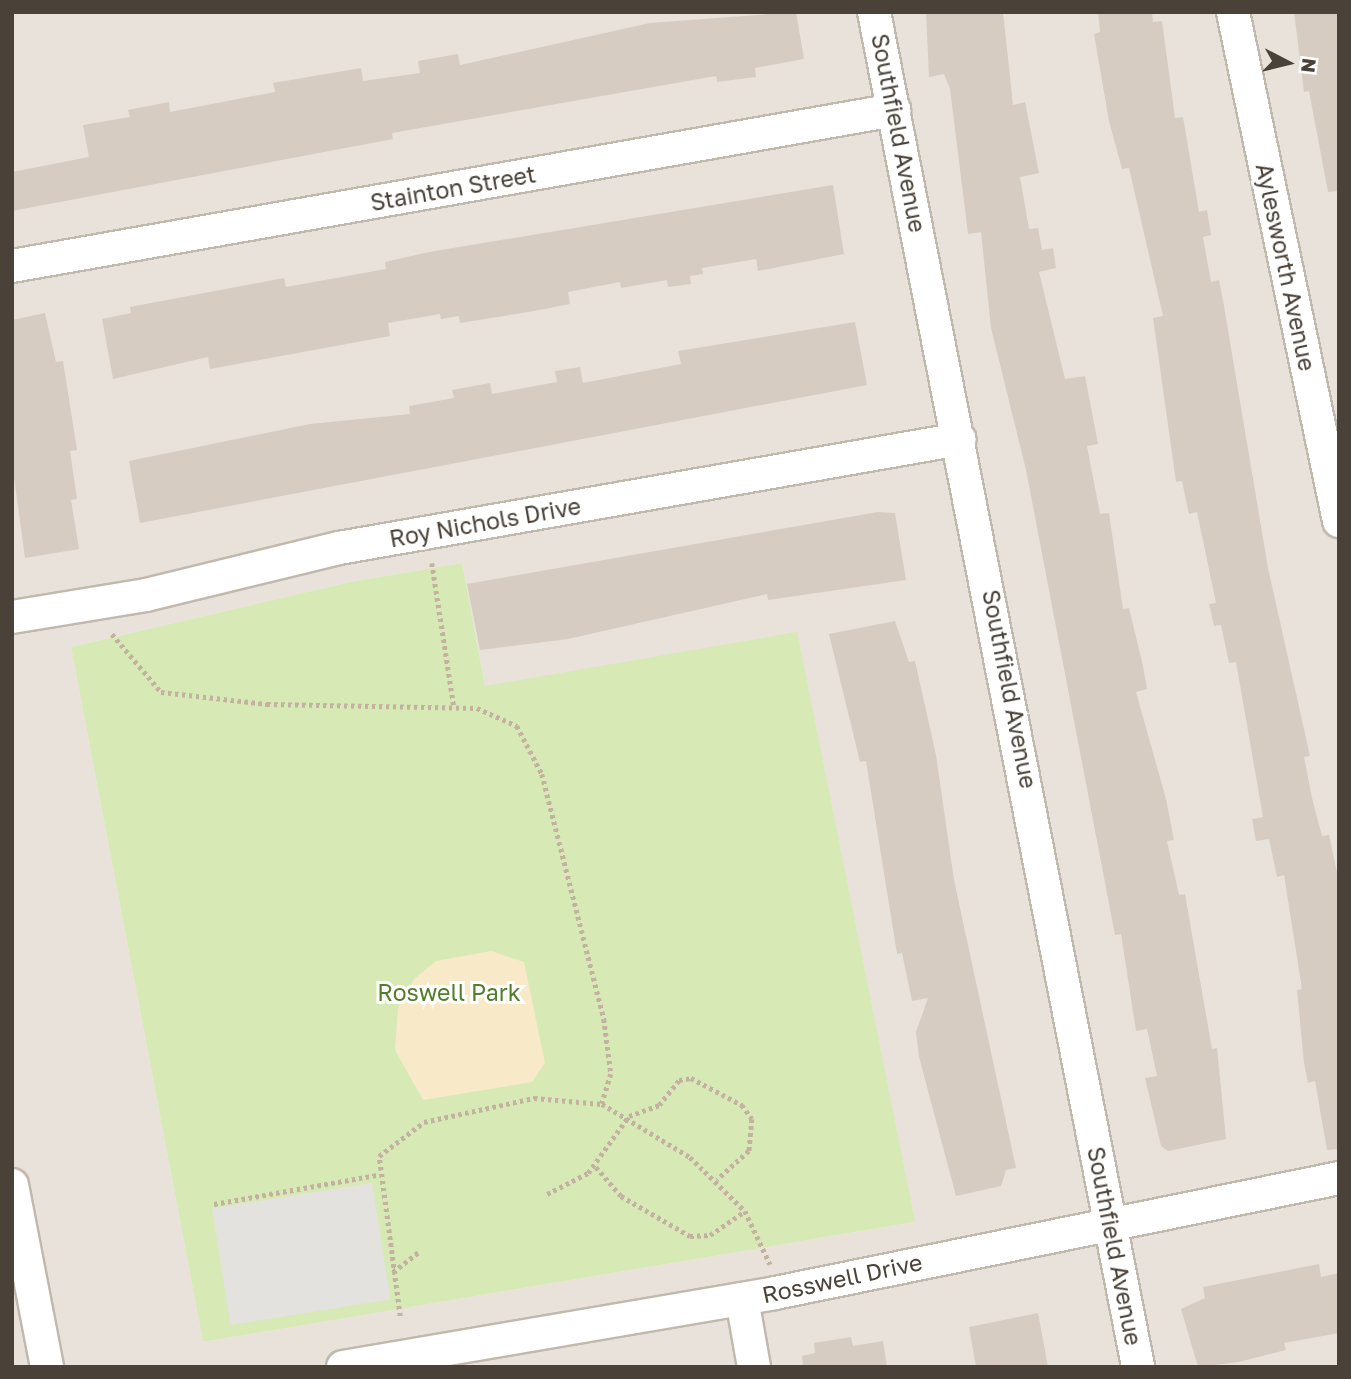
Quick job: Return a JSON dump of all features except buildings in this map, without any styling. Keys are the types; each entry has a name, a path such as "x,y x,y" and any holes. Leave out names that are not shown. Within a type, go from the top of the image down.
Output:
{"street":[{"name":"Southfield Avenue","path":"874,12 960,439 1138,1367"},
{"name":"Aylesworth Avenue","path":"1233,12 1339,521"},
{"name":"Stainton Street","path":"12,266 894,110"},
{"name":"Roy Nichols Drive","path":"12,617 146,595 369,542 960,439"},
{"name":"Rosswell Drive","path":"343,1367 390,1363 741,1299 1110,1222 1339,1178"},
{"path":"12,1185 47,1367"},
{"path":"741,1299 754,1367"}],"path":[{"path":"432,563 454,706"},
{"path":"112,634 161,692 267,704 454,706 505,717 535,753 608,1040 611,1074 602,1104"},
{"path":"547,1194 596,1167 629,1116 659,1105 679,1080 691,1078 742,1105 752,1119 753,1141 717,1180"},
{"path":"400,1316 377,1175 383,1150 435,1118 534,1098 602,1104 629,1116 717,1180 745,1211 771,1272"},
{"path":"596,1167 621,1196 690,1236 710,1235 745,1211"},
{"path":"214,1204 377,1175"},
{"path":"393,1273 420,1251"}],"shaded area":[{"path":"12,12 1339,12 1339,1367 12,1367","holes":["462,563 485,686 498,689 915,1222 203,1342 71,647 350,582"]},
{"path":"372,1183 390,1300 230,1325 212,1208"}],"green space":[{"name":"Roswell Park","path":"462,563 485,686 797,632 915,1222 203,1342 71,647 350,582"}],"sand":[{"path":"491,951 524,962 545,1063 532,1082 423,1100 395,1050 398,1008 414,979 436,961"}]}
